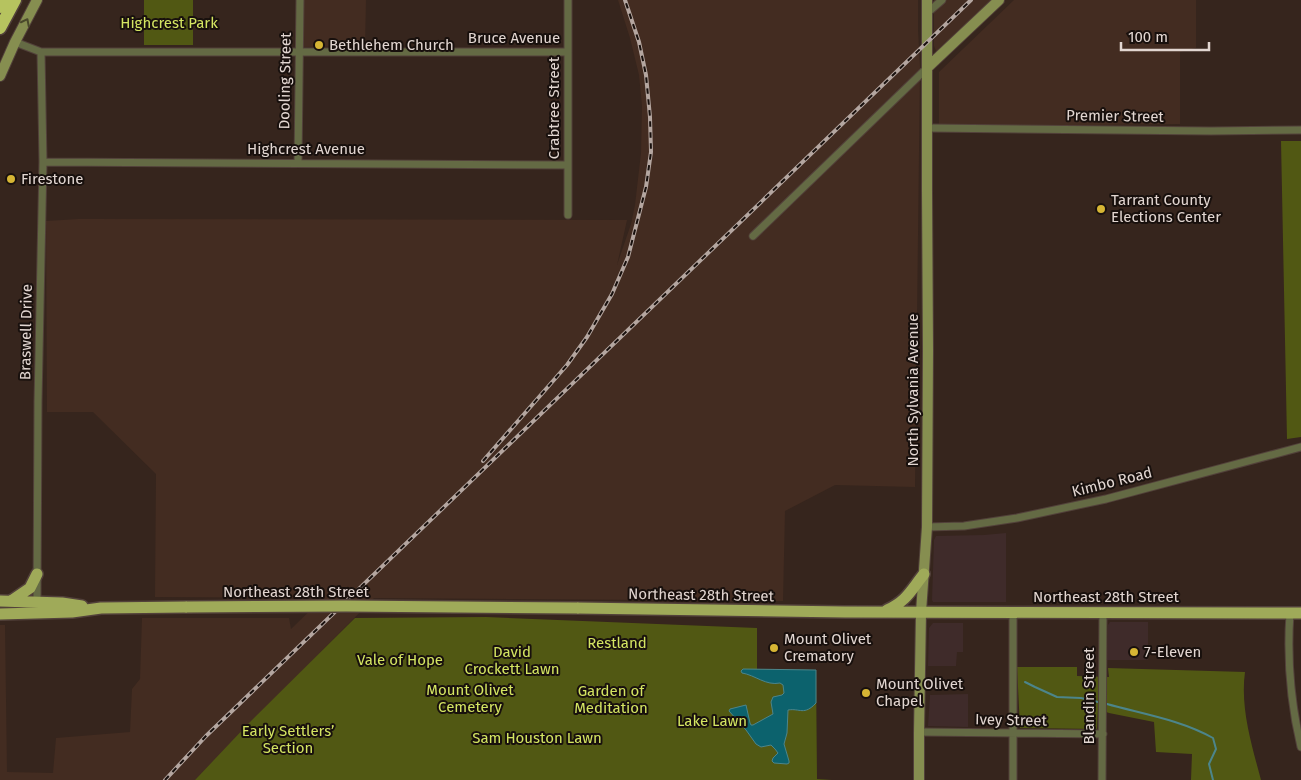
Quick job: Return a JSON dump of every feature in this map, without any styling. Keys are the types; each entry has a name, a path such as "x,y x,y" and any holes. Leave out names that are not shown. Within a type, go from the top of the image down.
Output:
{"highway":[{"path":"0,7 3,0"},
{"path":"0,28 15,0"}],"main road":[{"path":"0,76 37,0"},
{"name":"North Sylvania Avenue","path":"919,780 921,612 927,527 927,0"},
{"path":"928,67 999,0"},
{"path":"5,601 30,588 37,574"},
{"path":"882,612 899,604 906,598 924,574"},
{"name":"Northeast 28th Street","path":"5,601 37,608"},
{"name":"Northeast 28th Street","path":"0,614 62,604 101,608 346,606 882,612 1296,613"}],"street":[{"name":"Dooling Street","path":"298,163 300,0"},
{"name":"Crabtree Street","path":"568,0 568,215"},
{"path":"927,13 942,0"},
{"path":"15,42 41,52"},
{"name":"Bruce Avenue","path":"41,52 568,52"},
{"name":"Braswell Drive","path":"37,608 43,162 41,52"},
{"path":"753,236 928,67"},
{"name":"Premier Street","path":"928,128 1301,130"},
{"name":"Highcrest Avenue","path":"43,162 568,165"},
{"name":"Kimbo Road","path":"927,527 964,526 1017,518 1106,499 1301,447"},
{"path":"1013,612 1013,780"},
{"name":"Blandin Street","path":"1102,780 1103,612"},
{"path":"1296,613 1291,682 1296,726 1301,747"},
{"name":"Ivey Street","path":"919,732 1103,734"}],"shaded area":[{"path":"304,0 366,0 365,46 304,47"},
{"path":"618,0 918,0 920,67 915,487 835,485 785,511 783,601 374,598 195,780 0,780 0,625 5,625 7,772 53,773 56,738 130,732 132,689 140,679 142,618 289,618 291,629 323,598 155,597 156,474 93,412 47,412 46,221 79,219 627,220 617,265 631,224 635,205 641,153 642,106 639,75"},
{"path":"934,0 991,0 941,49 936,51 934,46"},
{"path":"1014,0 1196,0 1196,48 1180,52 1180,124 939,127 939,72"},
{"path":"1006,533 1006,602 933,602 934,540 936,536"},
{"path":"1110,622 1148,622 1148,660 1107,660 1108,625"},
{"path":"933,623 963,623 963,652 957,652 956,666 928,666 929,628"},
{"path":"968,694 968,727 928,726 930,695"}],"green space":[{"name":"Highcrest Park","path":"144,0 193,0 193,45 144,45"},
{"path":"1281,141 1301,141 1301,437 1287,439"},
{"name":"Mount Olivet Cemetery","path":"486,617 757,628 757,669 816,670 817,779 832,780 195,780 249,723 355,618"},
{"path":"1017,667 1077,667 1077,676 1109,677 1108,668 1245,672 1245,713 1261,780 1191,780 1192,754 1156,752 1154,722 1098,709 1097,729 1020,728"}],"water":[{"path":"743,669 816,670 816,703 802,711 788,710 787,733 784,744 789,761 787,764 774,763 772,761 773,758 778,753 775,749 771,745 761,747 756,744 729,711 730,709 746,705 750,723 753,725 773,714 771,702 773,697 784,693 783,685 780,683 765,682 742,673"}],"waterway":[{"path":"1025,682 1057,697 1081,698 1098,702"},
{"path":"1107,704 1188,726 1213,738 1216,749 1209,764 1213,780"}],"railway":[{"path":"483,461 567,365 587,337 612,294 628,257 646,187 651,152 646,75 639,42 625,0"},
{"path":"165,780 206,736 971,0"}],"place":[{"name":"Bethlehem Church","path":"319,45"},
{"name":"Firestone","path":"11,179"},
{"name":"Tarrant County Elections Center","path":"1101,209"},
{"name":"Mount Olivet Crematory","path":"774,648"},
{"name":"7-Eleven","path":"1134,652"},
{"name":"Mount Olivet Chapel","path":"866,693"}],"park label":[{"name":"Restland","path":"617,643"},
{"name":"Vale of Hope","path":"400,660"},
{"name":"David Crockett Lawn","path":"512,660"},
{"name":"Garden of Meditation","path":"611,700"},
{"name":"Lake Lawn","path":"712,721"},
{"name":"Sam Houston Lawn","path":"537,738"},
{"name":"Early Settlers’ Section","path":"288,740"}]}
